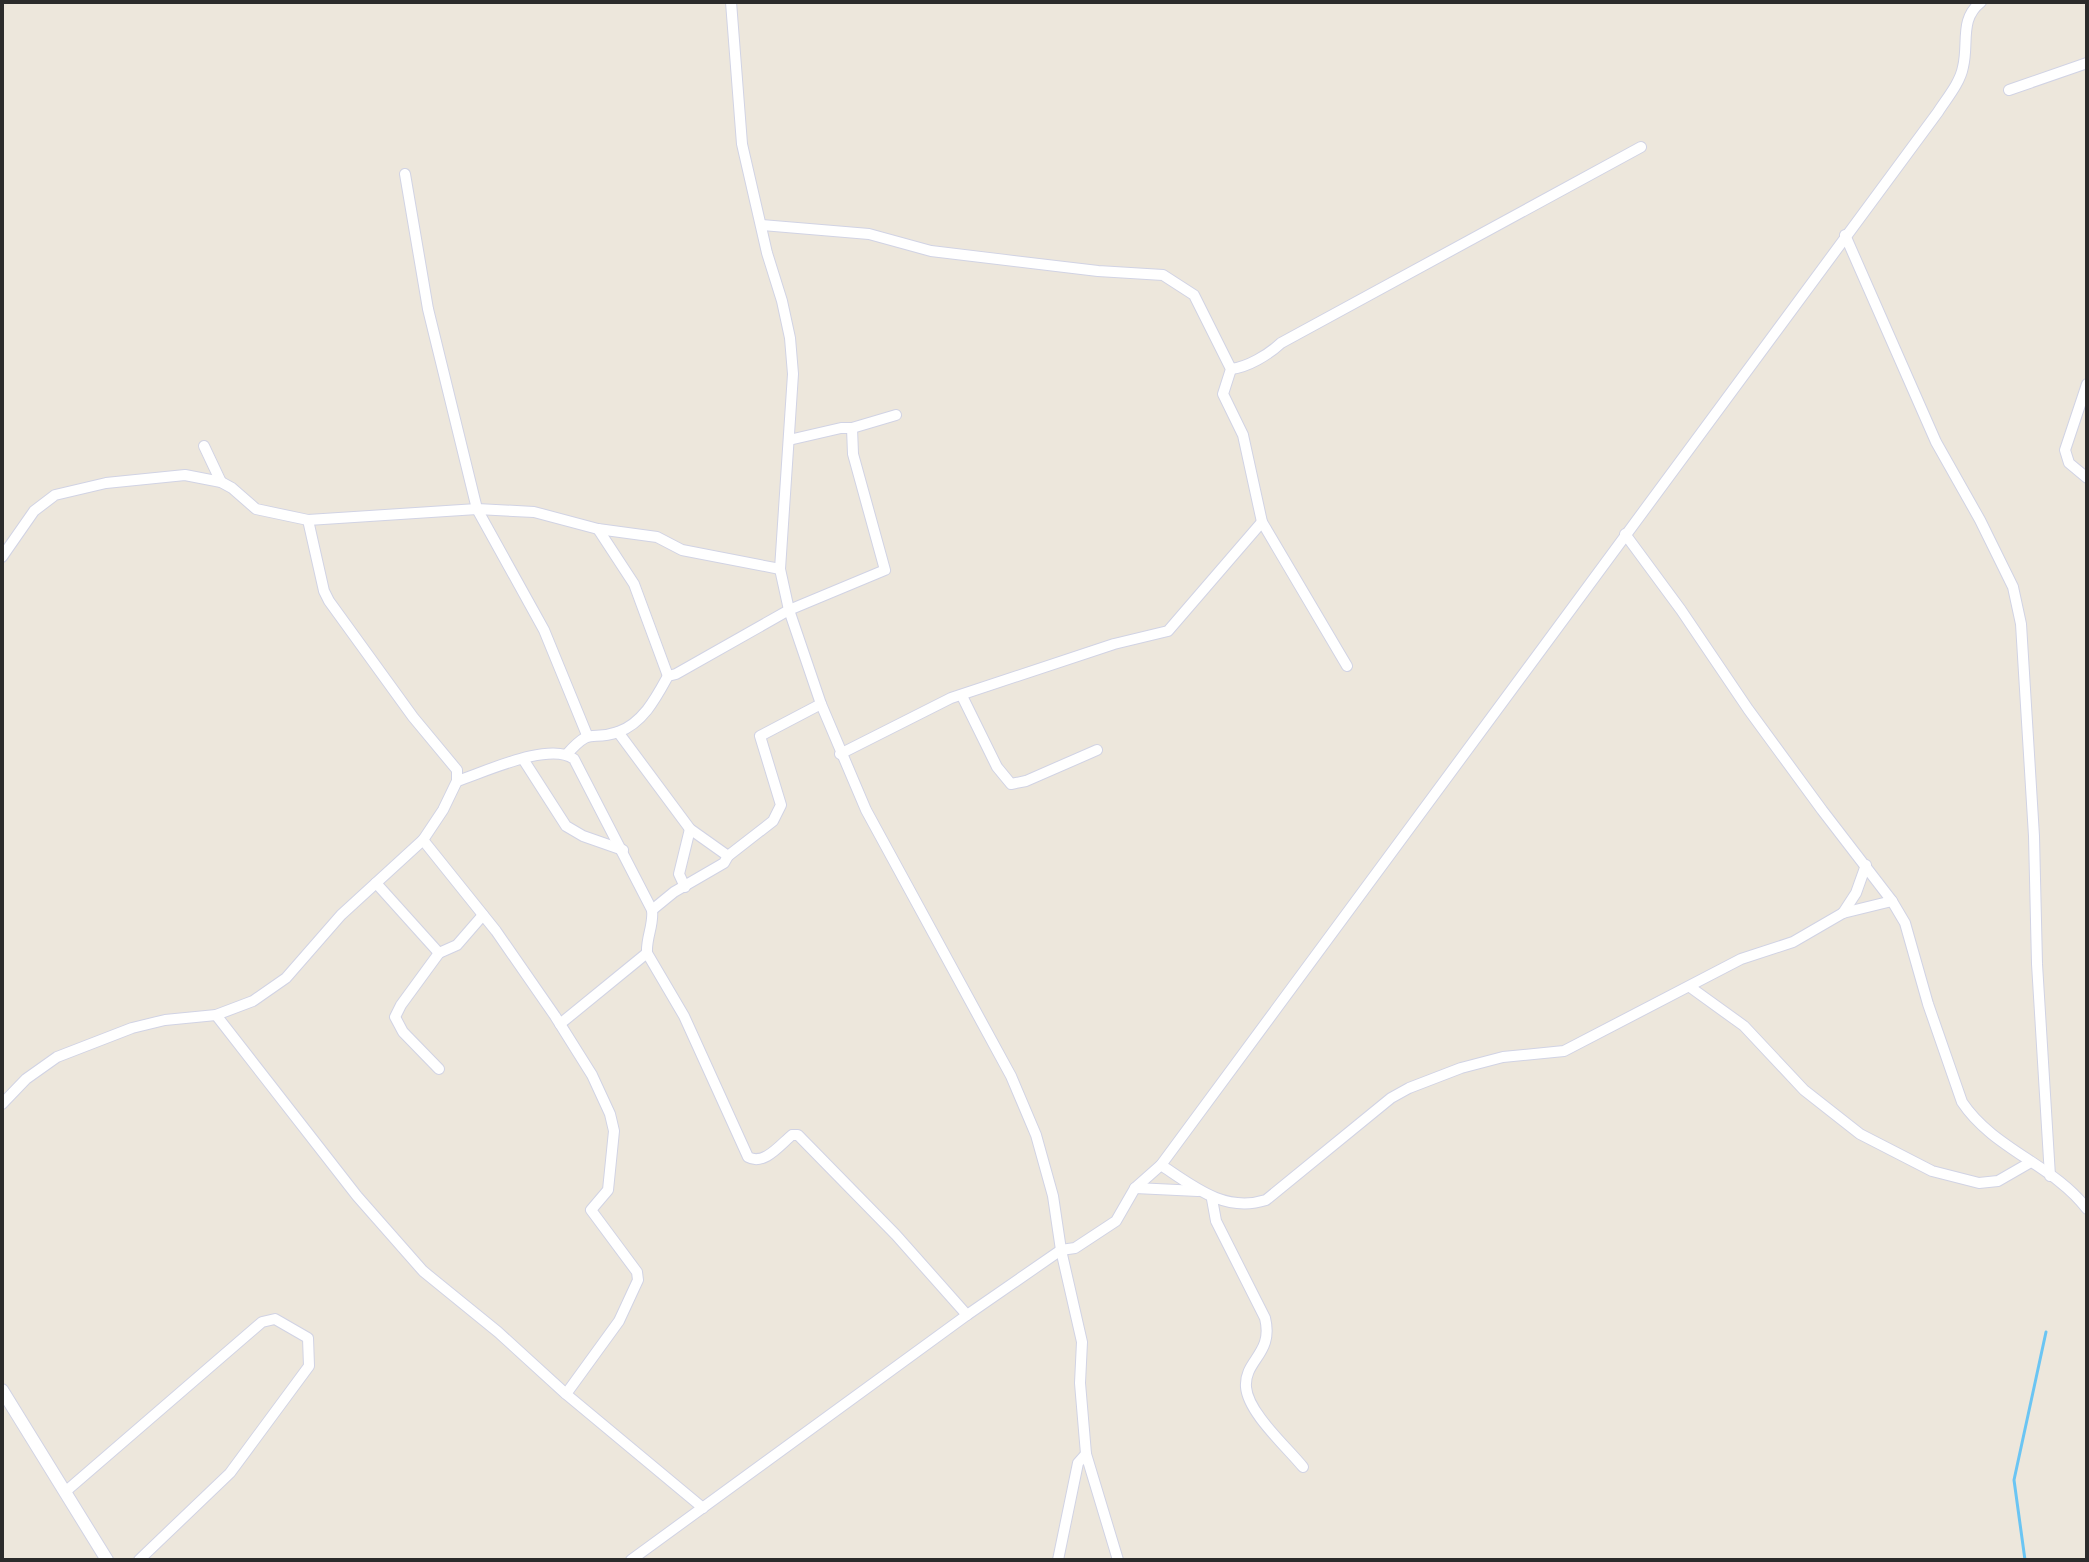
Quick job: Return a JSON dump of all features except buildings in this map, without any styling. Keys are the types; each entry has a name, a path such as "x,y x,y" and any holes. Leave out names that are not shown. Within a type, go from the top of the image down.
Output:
{"street":[{"path":"731,2 742,144 790,338 793,374 780,569 789,610 840,754 873,823 1011,1076 1036,1135 1053,1196 1061,1250 1082,1342 1080,1383 1086,1454 1118,1560"},
{"path":"636,1559 967,1315 1061,1250 1075,1248 1116,1221 1135,1188 1161,1165 1954,88 1963,69 1966,21 1972,9 1981,2"},
{"path":"2009,90 2087,63"},
{"path":"1231,369 1272,351 1281,343 1641,147"},
{"path":"405,174 428,309 477,509 539,619 587,735"},
{"path":"761,225 869,234 931,251 1007,258 1019,262 1163,275 1194,295 1231,369 1223,394 1243,435 1262,522 1347,666"},
{"path":"1845,235 1936,442 2013,587 2018,612 2034,836 2037,964 2050,1176"},
{"path":"2087,384 2065,450 2069,463 2087,478"},
{"path":"789,440 852,428 896,415"},
{"path":"567,754 587,735 618,732 650,709 668,676 789,610 885,570 853,454 852,428"},
{"path":"204,446 221,482"},
{"path":"2,557 34,511 55,495 106,483 185,475 221,482 256,509 308,520 477,509 534,512 598,529 645,534 682,550 780,569"},
{"path":"2,1104 26,1079 57,1057 132,1028 165,1020 216,1015 253,1001 286,978 341,915 423,840 443,810 457,781 457,770 413,717 329,601 308,520"},
{"path":"840,754 951,698 1114,644 1168,631 1262,522"},
{"path":"598,529 634,584 668,676"},
{"path":"1625,534 1812,798 1892,901 1905,923 1928,1004 1962,1102 1980,1124 2073,1190 2087,1209"},
{"path":"962,696 997,767 1011,784 1026,781 1097,750"},
{"path":"652,910 724,863 728,856 773,821 781,805 760,736 821,704"},
{"path":"618,732 690,829 728,856"},
{"path":"457,781 545,752 567,754 574,759 652,910 654,920 646,942 647,953 684,1016 748,1157 755,1161 762,1159 792,1135 798,1135 896,1235 967,1315"},
{"path":"523,759 566,826 583,836 623,850"},
{"path":"685,887 679,874 690,829"},
{"path":"423,840 483,915 560,1024 592,1075 610,1114 614,1131 608,1190 591,1210 637,1272 638,1280 619,1321 566,1394"},
{"path":"1843,913 1856,893 1866,865"},
{"path":"376,883 439,953"},
{"path":"1161,1165 1212,1199 1249,1205 1266,1200 1391,1098 1409,1088 1461,1068 1503,1057 1564,1051 1741,959 1793,942 1843,913 1892,901"},
{"path":"439,1069 403,1032 395,1017 439,953 457,945 483,915"},
{"path":"560,1024 647,953"},
{"path":"1690,987 1744,1026 1804,1090 1860,1134 1932,1171 1979,1183 1998,1181 2031,1162"},
{"path":"216,1015 357,1196 423,1271 703,1508"},
{"path":"1135,1188 1200,1192"},
{"path":"1212,1199 1216,1221 1268,1329 1267,1343 1248,1375 1246,1387 1252,1404 1303,1467"},
{"path":"65,1492 262,1322 275,1319 308,1338 309,1366 230,1473 139,1560"},
{"path":"2,1390 107,1560"},
{"path":"1058,1560 1078,1463 1086,1454"}],"waterway":[{"path":"2025,1560 2014,1480 2046,1332"}]}
